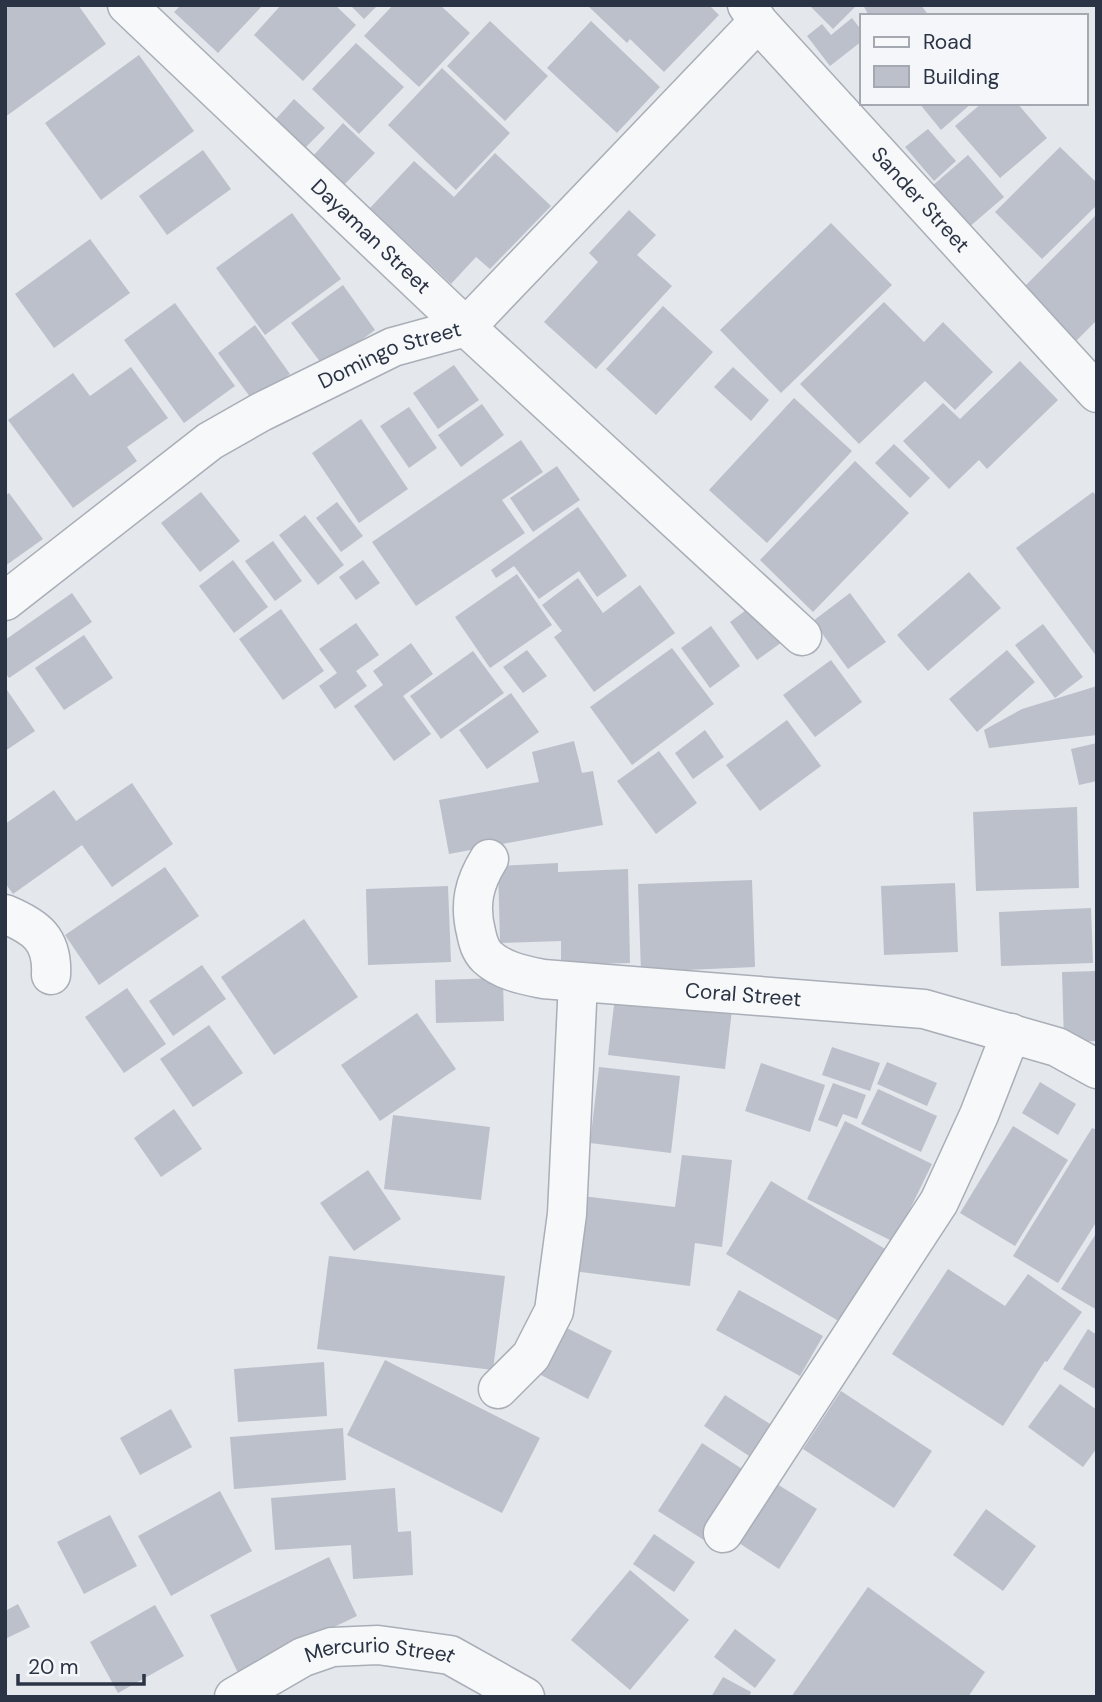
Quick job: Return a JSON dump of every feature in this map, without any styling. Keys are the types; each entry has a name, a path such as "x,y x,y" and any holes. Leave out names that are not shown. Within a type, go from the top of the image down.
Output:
{"street":[{"name":"Dayaman Street","path":"127,5 466,327 802,636"},
{"name":"Domingo Street","path":"5,601 210,440 393,347 466,327 753,14"},
{"name":"Sander Street","path":"753,14 1097,393"},
{"name":"Coral Street","path":"489,859 478,877 472,898 473,921 479,946 486,956 498,965 517,973 543,979 924,1009 1057,1047 1097,1069"},
{"path":"5,914 39,932 52,959 51,975"},
{"path":"498,1389 531,1356 554,1311 567,1214 578,982"},
{"path":"723,1534 939,1202 979,1115 1011,1033"},
{"name":"Mercurio Street","path":"234,1697 303,1657 322,1650 378,1645 450,1656 525,1697"}],"building":[{"path":"11,5 78,5 106,44 5,117 5,9"},
{"path":"181,5 263,5 218,53 174,12"},
{"path":"281,5 335,5 356,25 303,81 254,35"},
{"path":"350,5 378,5 364,19"},
{"path":"393,5 440,5 470,33 419,87 364,36"},
{"path":"587,5 709,5 719,15 664,72 630,39 627,43"},
{"path":"809,5 857,5 833,29"},
{"path":"863,5 921,5 928,14 868,14"},
{"path":"852,18 860,28 860,43 830,66 807,36 822,24 831,35"},
{"path":"490,21 548,76 505,121 447,66"},
{"path":"591,21 660,87 617,133 547,68"},
{"path":"356,43 404,87 359,134 312,89"},
{"path":"139,55 194,131 101,200 45,123"},
{"path":"442,68 510,133 456,190 388,125"},
{"path":"294,99 325,128 304,149 274,121"},
{"path":"921,105 970,105 941,130"},
{"path":"980,105 1019,105 1047,138 1000,178 955,126"},
{"path":"343,123 375,153 344,185 313,156"},
{"path":"928,129 956,161 934,181 905,147"},
{"path":"1060,147 1097,183 1097,205 1042,259 995,212"},
{"path":"203,150 231,189 167,235 139,196"},
{"path":"495,153 551,206 490,269 476,257 451,284 370,208 414,161 454,197"},
{"path":"968,155 1004,197 968,228 932,186"},
{"path":"629,210 656,235 637,255 672,286 596,369 544,322 598,262 589,253"},
{"path":"292,213 341,279 265,335 216,268"},
{"path":"1097,214 1097,320 1075,342 1022,289"},
{"path":"831,223 892,285 781,393 720,330"},
{"path":"90,239 130,293 54,348 15,294"},
{"path":"343,285 375,330 324,367 291,323"},
{"path":"884,302 924,342 943,322 993,372 955,410 925,381 859,444 800,384"},
{"path":"175,303 235,386 184,423 124,340"},
{"path":"663,306 713,352 656,415 606,369"},
{"path":"255,325 290,374 253,401 218,353"},
{"path":"1020,361 1058,400 987,469 979,460 949,489 903,441 943,403 960,419"},
{"path":"454,365 479,400 438,429 413,393"},
{"path":"131,367 168,418 127,447 137,461 73,508 8,420 73,373 90,396"},
{"path":"733,367 769,400 751,421 714,387"},
{"path":"794,398 852,451 767,543 709,490"},
{"path":"482,404 504,435 461,467 438,435"},
{"path":"409,407 437,448 409,468 380,426"},
{"path":"361,419 408,489 359,523 312,453"},
{"path":"521,440 543,472 502,500 525,533 416,606 372,542"},
{"path":"894,444 930,478 910,498 875,463"},
{"path":"855,461 909,513 813,612 760,560"},
{"path":"557,466 580,500 533,532 510,498"},
{"path":"201,492 240,541 200,572 161,523"},
{"path":"1093,492 1097,497 1097,657 1016,548"},
{"path":"9,493 43,539 5,566 5,496"},
{"path":"337,502 363,536 341,552 316,518"},
{"path":"578,507 627,576 597,597 579,571 539,599 514,566 496,578 491,570"},
{"path":"305,515 344,565 318,585 279,535"},
{"path":"273,541 302,581 275,601 245,561"},
{"path":"233,560 268,607 234,633 199,586"},
{"path":"363,560 380,583 356,600 339,577"},
{"path":"969,572 1001,608 928,671 897,635"},
{"path":"517,574 552,625 490,668 455,617"},
{"path":"578,578 603,613 640,585 675,633 594,692 554,637 562,631 542,605"},
{"path":"72,593 92,622 9,678 5,672 5,640"},
{"path":"850,593 886,642 848,669 813,621"},
{"path":"761,599 789,637 757,660 730,622"},
{"path":"281,609 324,671 283,700 239,639"},
{"path":"356,623 379,655 356,671 367,686 335,709 319,686 337,673 319,649"},
{"path":"1043,624 1083,677 1055,698 1015,645"},
{"path":"711,626 740,666 710,688 681,648"},
{"path":"84,635 113,678 64,710 35,668"},
{"path":"411,643 433,674 403,696 431,734 394,761 354,706 383,685 373,671"},
{"path":"672,648 714,704 632,765 590,707"},
{"path":"527,650 547,676 523,693 503,667"},
{"path":"1007,650 1035,682 977,732 949,699"},
{"path":"473,651 504,693 441,739 410,696"},
{"path":"831,660 862,702 815,737 783,695"},
{"path":"1097,686 1097,735 989,748 984,730 1022,709"},
{"path":"5,687 35,731 5,751"},
{"path":"511,693 539,732 487,769 459,730"},
{"path":"787,720 821,766 760,811 726,765"},
{"path":"705,730 724,757 693,779 675,753"},
{"path":"574,741 582,773 593,771 603,825 449,854 439,800 539,782 532,752"},
{"path":"1097,743 1097,781 1079,785 1071,749"},
{"path":"659,751 697,803 656,834 617,781"},
{"path":"132,783 173,844 112,887 82,845 13,894 5,883 5,824 54,790 76,821"},
{"path":"1077,807 1079,888 976,891 973,812"},
{"path":"558,863 558,872 628,869 630,963 561,965 561,941 500,943 498,866"},
{"path":"165,867 199,916 99,985 65,935"},
{"path":"752,880 755,967 641,972 638,884"},
{"path":"955,883 958,952 884,955 881,886"},
{"path":"448,886 451,962 368,965 366,889"},
{"path":"1091,908 1093,963 1001,966 999,912"},
{"path":"304,919 358,997 274,1055 221,977"},
{"path":"202,965 226,999 173,1036 149,1001"},
{"path":"1097,971 1097,1041 1064,1042 1062,972"},
{"path":"503,978 504,1021 436,1023 435,980"},
{"path":"127,988 166,1044 124,1073 85,1017"},
{"path":"615,997 732,1010 725,1069 608,1055"},
{"path":"417,1013 456,1069 380,1121 341,1065"},
{"path":"209,1025 243,1073 193,1107 160,1059"},
{"path":"832,1047 880,1063 870,1091 822,1075"},
{"path":"887,1062 937,1083 927,1106 877,1084"},
{"path":"761,1063 825,1085 810,1132 745,1111"},
{"path":"599,1067 680,1076 671,1153 590,1143"},
{"path":"1040,1082 1076,1104 1058,1135 1022,1113"},
{"path":"833,1083 866,1095 857,1119 843,1114 837,1127 818,1120"},
{"path":"878,1089 937,1116 921,1152 861,1124"},
{"path":"174,1109 202,1149 161,1177 134,1138"},
{"path":"393,1115 490,1127 481,1200 384,1189"},
{"path":"845,1121 932,1164 894,1242 807,1199"},
{"path":"1013,1126 1068,1160 1015,1246 960,1213"},
{"path":"1092,1128 1097,1130 1097,1221 1058,1283 1013,1256"},
{"path":"682,1155 732,1160 722,1247 695,1243 690,1286 573,1271 582,1196 675,1207"},
{"path":"368,1170 401,1219 354,1251 320,1203"},
{"path":"771,1181 897,1256 852,1329 726,1254"},
{"path":"1097,1232 1097,1310 1061,1289"},
{"path":"329,1256 505,1276 493,1370 317,1349"},
{"path":"948,1269 1005,1306 1028,1274 1082,1312 1047,1362 1045,1361 1003,1426 892,1354"},
{"path":"739,1290 823,1336 800,1376 716,1330"},
{"path":"559,1324 612,1351 588,1399 535,1372"},
{"path":"1088,1329 1097,1335 1097,1390 1063,1369"},
{"path":"385,1360 540,1438 502,1513 347,1435"},
{"path":"324,1362 327,1416 238,1422 234,1369"},
{"path":"1060,1384 1097,1410 1097,1448 1083,1467 1028,1427"},
{"path":"841,1391 932,1451 894,1508 803,1449"},
{"path":"725,1395 770,1424 749,1456 704,1426"},
{"path":"171,1409 192,1447 140,1475 120,1438"},
{"path":"343,1428 346,1480 234,1489 230,1437"},
{"path":"702,1443 750,1474 707,1542 658,1511"},
{"path":"777,1484 817,1509 779,1569 739,1543"},
{"path":"395,1488 398,1532 411,1531 413,1575 353,1579 351,1545 275,1550 271,1498"},
{"path":"220,1491 252,1551 171,1596 138,1536"},
{"path":"986,1509 1036,1546 1003,1591 953,1555"},
{"path":"110,1515 137,1566 84,1594 57,1542"},
{"path":"654,1534 695,1562 674,1592 633,1564"},
{"path":"329,1557 357,1616 238,1673 210,1615"},
{"path":"630,1570 689,1620 630,1690 571,1640"},
{"path":"868,1587 985,1672 968,1697 791,1697"},
{"path":"18,1604 30,1627 5,1639 5,1611"},
{"path":"155,1605 184,1656 118,1693 90,1642"},
{"path":"735,1629 776,1660 755,1688 714,1657"},
{"path":"723,1677 751,1692 749,1697 711,1697"}]}
